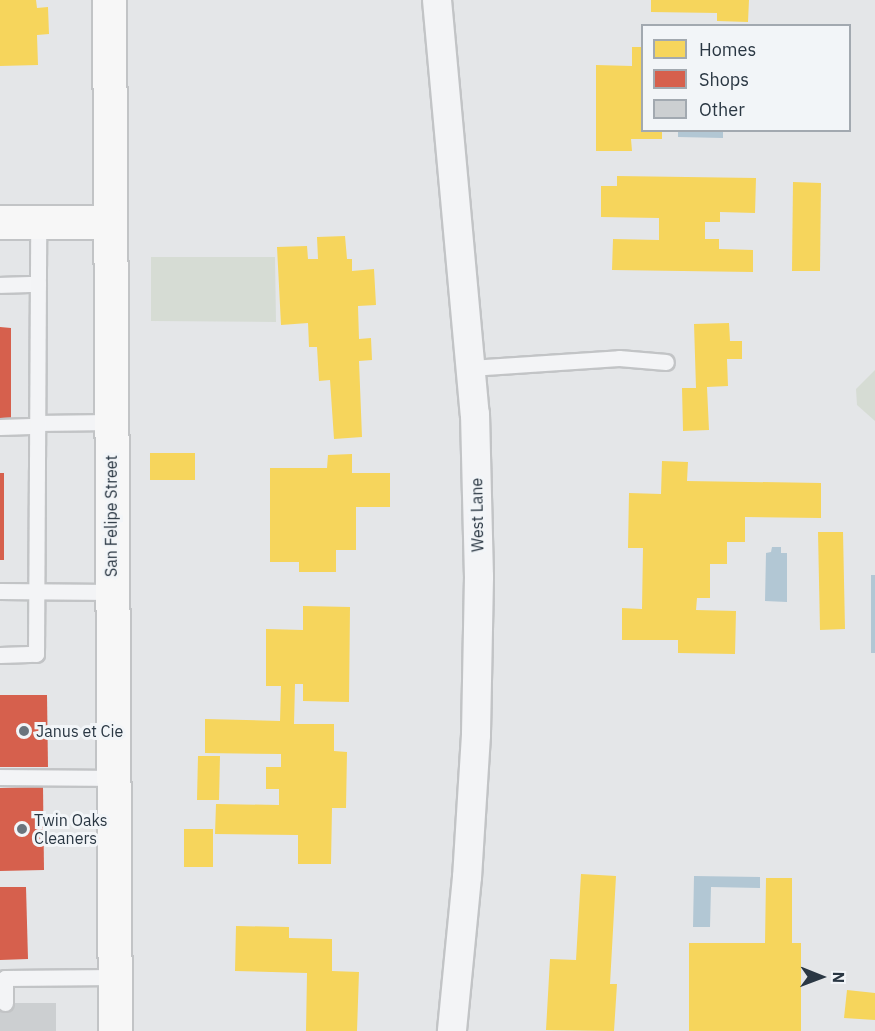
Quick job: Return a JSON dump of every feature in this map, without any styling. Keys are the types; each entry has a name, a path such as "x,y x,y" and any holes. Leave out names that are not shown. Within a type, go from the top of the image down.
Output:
{"main road":[{"name":"San Felipe Street","path":"109,0 108,222 115,1031"},
{"path":"0,222 108,222"}],"street":[{"name":"West Lane","path":"437,0 475,414 479,577 476,735 467,877 452,1031"}],"lane":[{"path":"0,655 36,654 38,222"},
{"path":"0,285 38,285"},
{"path":"470,368 619,358 666,362"},
{"path":"0,427 110,422"},
{"path":"0,591 111,592"},
{"path":"0,777 113,778"},
{"path":"5,1003 6,978 115,977"}],"shaded area":[{"path":"151,257 275,257 276,322 151,321"},
{"path":"875,370 875,421 857,405 856,389"}],"water":[{"path":"678,132 723,132 723,138 678,137"},
{"path":"772,547 781,547 781,553 787,553 787,602 765,601 766,553 771,552"},
{"path":"871,575 875,575 875,653 871,653"},
{"path":"694,876 760,877 760,888 711,887 710,927 693,927"}],"building: Homes":[{"path":"0,0 36,0 37,8 48,7 49,34 37,35 38,65 0,66"},
{"path":"651,0 749,0 748,22 717,21 717,13 651,12"},
{"path":"632,47 641,47 641,132 662,132 662,139 631,139 632,151 596,151 596,65 632,66"},
{"path":"617,176 756,178 755,213 720,212 720,222 705,222 705,239 719,239 719,249 753,250 753,272 612,270 613,239 659,240 659,218 601,217 601,186 617,186"},
{"path":"793,182 821,183 820,271 792,271"},
{"path":"345,236 347,259 352,259 352,271 374,269 376,305 358,306 359,339 371,338 372,360 359,361 362,437 334,439 330,380 319,381 317,347 309,347 308,323 281,325 277,247 307,246 308,259 318,259 317,237"},
{"path":"729,323 730,341 742,341 742,359 727,359 728,386 707,387 709,430 683,431 682,388 696,388 694,324"},
{"path":"150,453 195,453 195,480 150,480"},
{"path":"352,454 352,473 390,473 390,507 356,507 356,550 336,550 336,572 299,572 299,562 270,562 270,468 327,468 328,455"},
{"path":"662,461 688,462 687,481 821,483 821,518 745,517 745,542 727,542 727,564 710,564 710,598 697,598 696,610 736,611 735,654 678,653 678,640 622,640 622,608 642,609 643,548 628,548 629,493 661,494"},
{"path":"818,532 843,532 845,629 820,630"},
{"path":"303,606 350,607 349,702 303,701 303,684 295,684 294,724 334,724 334,751 347,752 346,808 332,808 331,864 298,864 298,835 215,834 216,804 279,805 279,789 266,789 266,767 281,767 281,754 205,753 205,719 280,721 281,686 266,686 266,629 303,630"},
{"path":"198,756 220,756 219,800 197,800"},
{"path":"184,829 213,829 213,867 184,867"},
{"path":"581,874 616,876 610,984 617,984 614,1031 546,1030 550,959 576,960"},
{"path":"766,878 792,878 792,943 801,943 801,1031 689,1031 689,943 765,943"},
{"path":"236,926 289,927 289,938 332,939 332,971 359,972 357,1031 306,1031 307,973 235,971"},
{"path":"847,990 875,993 875,1020 844,1018"}],"building: Shops":[{"path":"0,327 11,328 11,418 0,418"},
{"path":"0,473 4,473 4,560 0,560"},
{"name":"Janus et Cie","path":"0,695 47,695 48,767 0,767"},
{"name":"Twin Oaks Cleaners","path":"43,787 44,870 0,871 0,788"},
{"path":"0,887 26,887 28,959 0,960"}],"building: Other":[{"path":"0,1003 56,1003 56,1031 0,1031"}],"place":[{"name":"Janus et Cie","path":"24,731"},
{"name":"Twin Oaks Cleaners","path":"22,829"}]}
